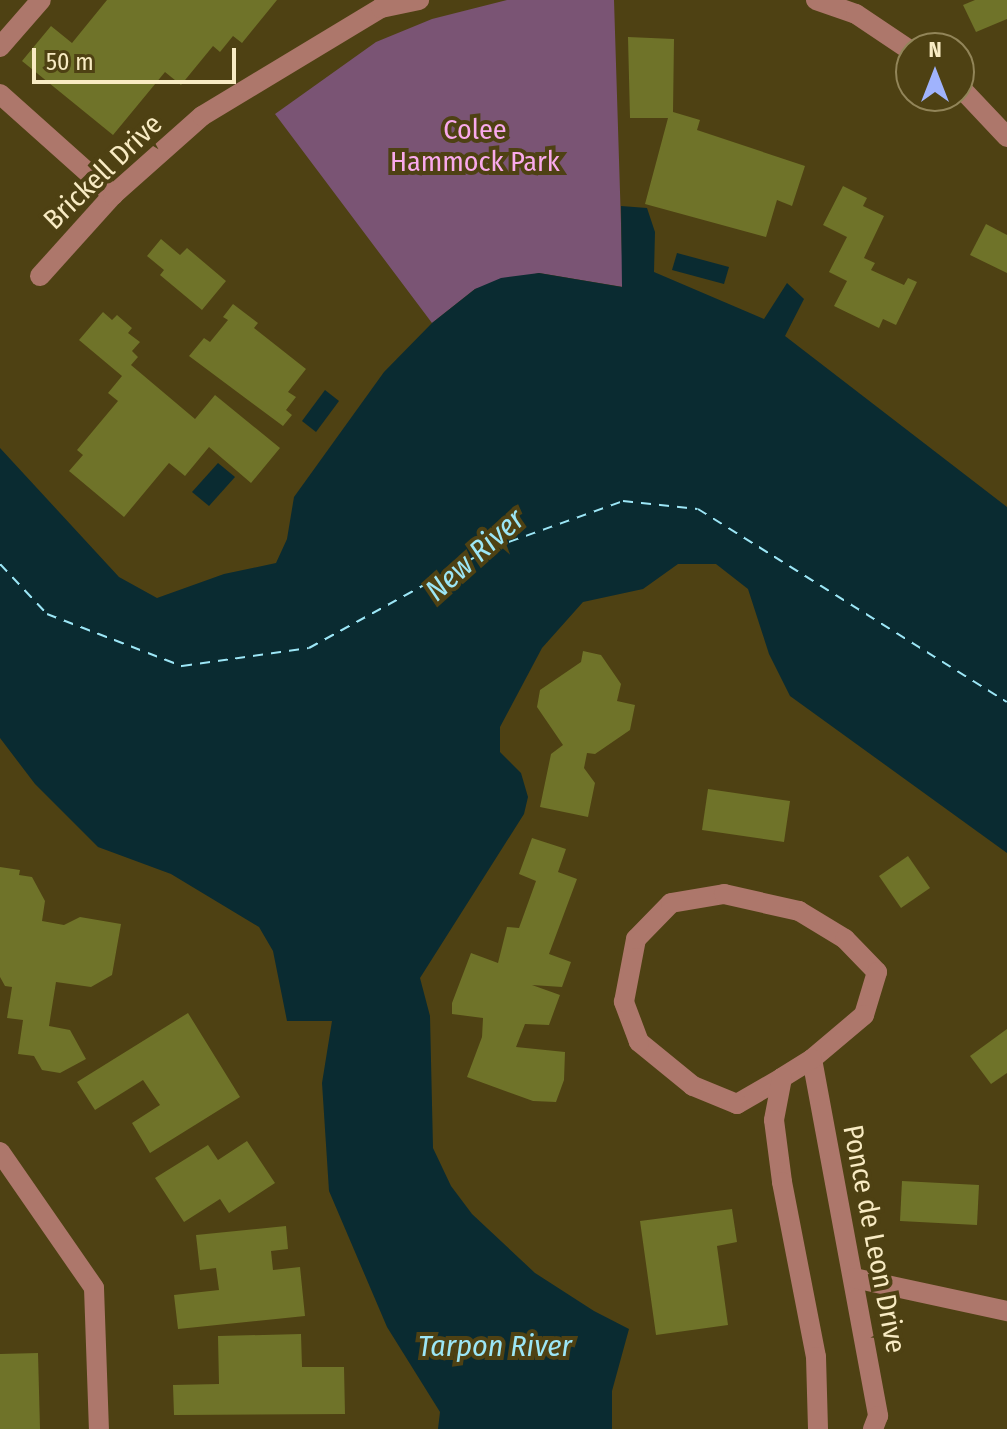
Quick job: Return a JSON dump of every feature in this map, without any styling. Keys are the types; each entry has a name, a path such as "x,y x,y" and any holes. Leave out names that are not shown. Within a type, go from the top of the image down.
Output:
{"street":[{"path":"0,47 41,0"},
{"name":"Brickell Drive","path":"40,276 113,195 202,116 379,4 419,0"},
{"path":"816,0 859,7 895,37"},
{"path":"0,94 113,195"},
{"path":"975,103 1007,137"},
{"path":"724,894 799,911 845,939 877,972 864,1015 812,1059 782,1078 737,1104 693,1086 639,1042 624,1002 636,939 671,903 724,894"},
{"name":"Ponce de Leon Drive","path":"812,1059 878,1416 873,1429"},
{"path":"782,1078 774,1120 782,1182 816,1357 818,1429"},
{"path":"0,1152 94,1288 99,1429"},
{"path":"854,1278 1007,1311"}],"green space":[{"name":"Colee Hammock Park","path":"507,0 614,0 623,287 539,273 475,289 432,323 275,114 376,42 432,19"}],"water":[{"path":"621,206 647,208 655,232 654,272 764,319 787,283 804,299 785,336 1007,507 1007,853 790,696 769,654 748,589 716,564 678,564 643,589 583,602 542,648 500,727 500,752 521,773 528,797 524,814 420,978 430,1016 433,1148 451,1186 472,1214 535,1273 594,1311 629,1329 612,1391 612,1429 438,1429 440,1412 387,1327 329,1191 322,1083 332,1021 287,1021 273,951 259,927 171,874 98,847 35,784 0,738 0,448 119,577 157,598 224,574 276,563 287,539 294,497 384,372 432,323 475,289 501,278 539,273 622,287"},
{"path":"677,253 729,267 724,284 672,270"},
{"path":"325,390 339,401 316,432 302,421"},
{"path":"218,463 235,477 209,506 192,492"}],"building":[{"path":"107,0 277,0 242,43 233,36 220,52 213,46 181,85 165,72 113,135 22,61 51,26 72,43"},
{"path":"975,0 1007,0 1007,19 976,32 963,5"},
{"path":"628,37 674,39 673,112 700,120 697,130 805,166 792,206 777,200 766,237 645,204 668,118 630,118"},
{"path":"843,186 867,198 863,206 884,216 864,258 875,263 871,270 904,285 908,278 917,282 896,325 883,319 879,328 834,306 847,281 829,272 847,237 823,225"},
{"path":"986,224 1007,235 1007,273 970,255"},
{"path":"161,239 180,255 187,248 226,281 202,310 160,275 164,270 147,256"},
{"path":"233,304 258,323 254,328 306,369 288,392 296,397 286,410 292,415 283,426 189,356 204,338 210,342 228,320 223,317"},
{"path":"103,312 112,320 117,315 132,328 128,333 140,342 132,351 138,357 131,365 195,419 215,395 280,448 251,483 209,447 185,476 169,463 124,517 69,471 83,455 77,450 118,401 108,393 122,376 79,340"},
{"path":"583,651 601,655 621,684 617,701 635,705 630,730 595,754 587,753 584,768 595,783 588,817 540,807 551,754 563,745 537,707 540,690 581,662"},
{"path":"708,789 790,801 784,842 702,830"},
{"path":"532,838 566,849 558,872 577,879 549,954 571,962 562,987 532,985 560,995 549,1025 525,1024 516,1047 565,1052 564,1080 556,1102 533,1101 467,1077 482,1037 483,1018 452,1014 452,1003 471,953 498,963 507,927 519,928 536,881 519,874"},
{"path":"908,856 930,888 901,908 879,876"},
{"path":"0,867 20,870 19,875 32,877 45,901 42,921 64,925 80,917 121,924 112,975 91,987 56,982 49,1026 70,1030 86,1059 60,1073 42,1070 34,1056 18,1054 23,1020 7,1018 12,987 5,986 0,977"},
{"path":"188,1013 240,1097 150,1153 132,1123 160,1105 143,1080 95,1110 77,1082"},
{"path":"1007,1029 1007,1073 991,1084 970,1056"},
{"path":"247,1141 275,1183 229,1213 220,1199 184,1222 155,1178 208,1145 218,1160"},
{"path":"902,1181 979,1185 977,1225 900,1221"},
{"path":"732,1209 737,1242 717,1246 728,1325 656,1335 640,1221"},
{"path":"286,1226 288,1249 271,1251 273,1270 300,1267 305,1316 178,1329 174,1295 219,1290 216,1268 200,1270 196,1235"},
{"path":"301,1334 302,1367 344,1367 345,1414 174,1415 173,1385 219,1384 218,1336"},
{"path":"38,1353 40,1429 0,1429 0,1354"}],"ferry route":[{"path":"0,564 47,614 182,666 309,648 492,548 623,501 698,509 1007,702"}],"water label":[{"name":"New River","path":"475,555"},
{"name":"Tarpon River","path":"495,1346"}]}
